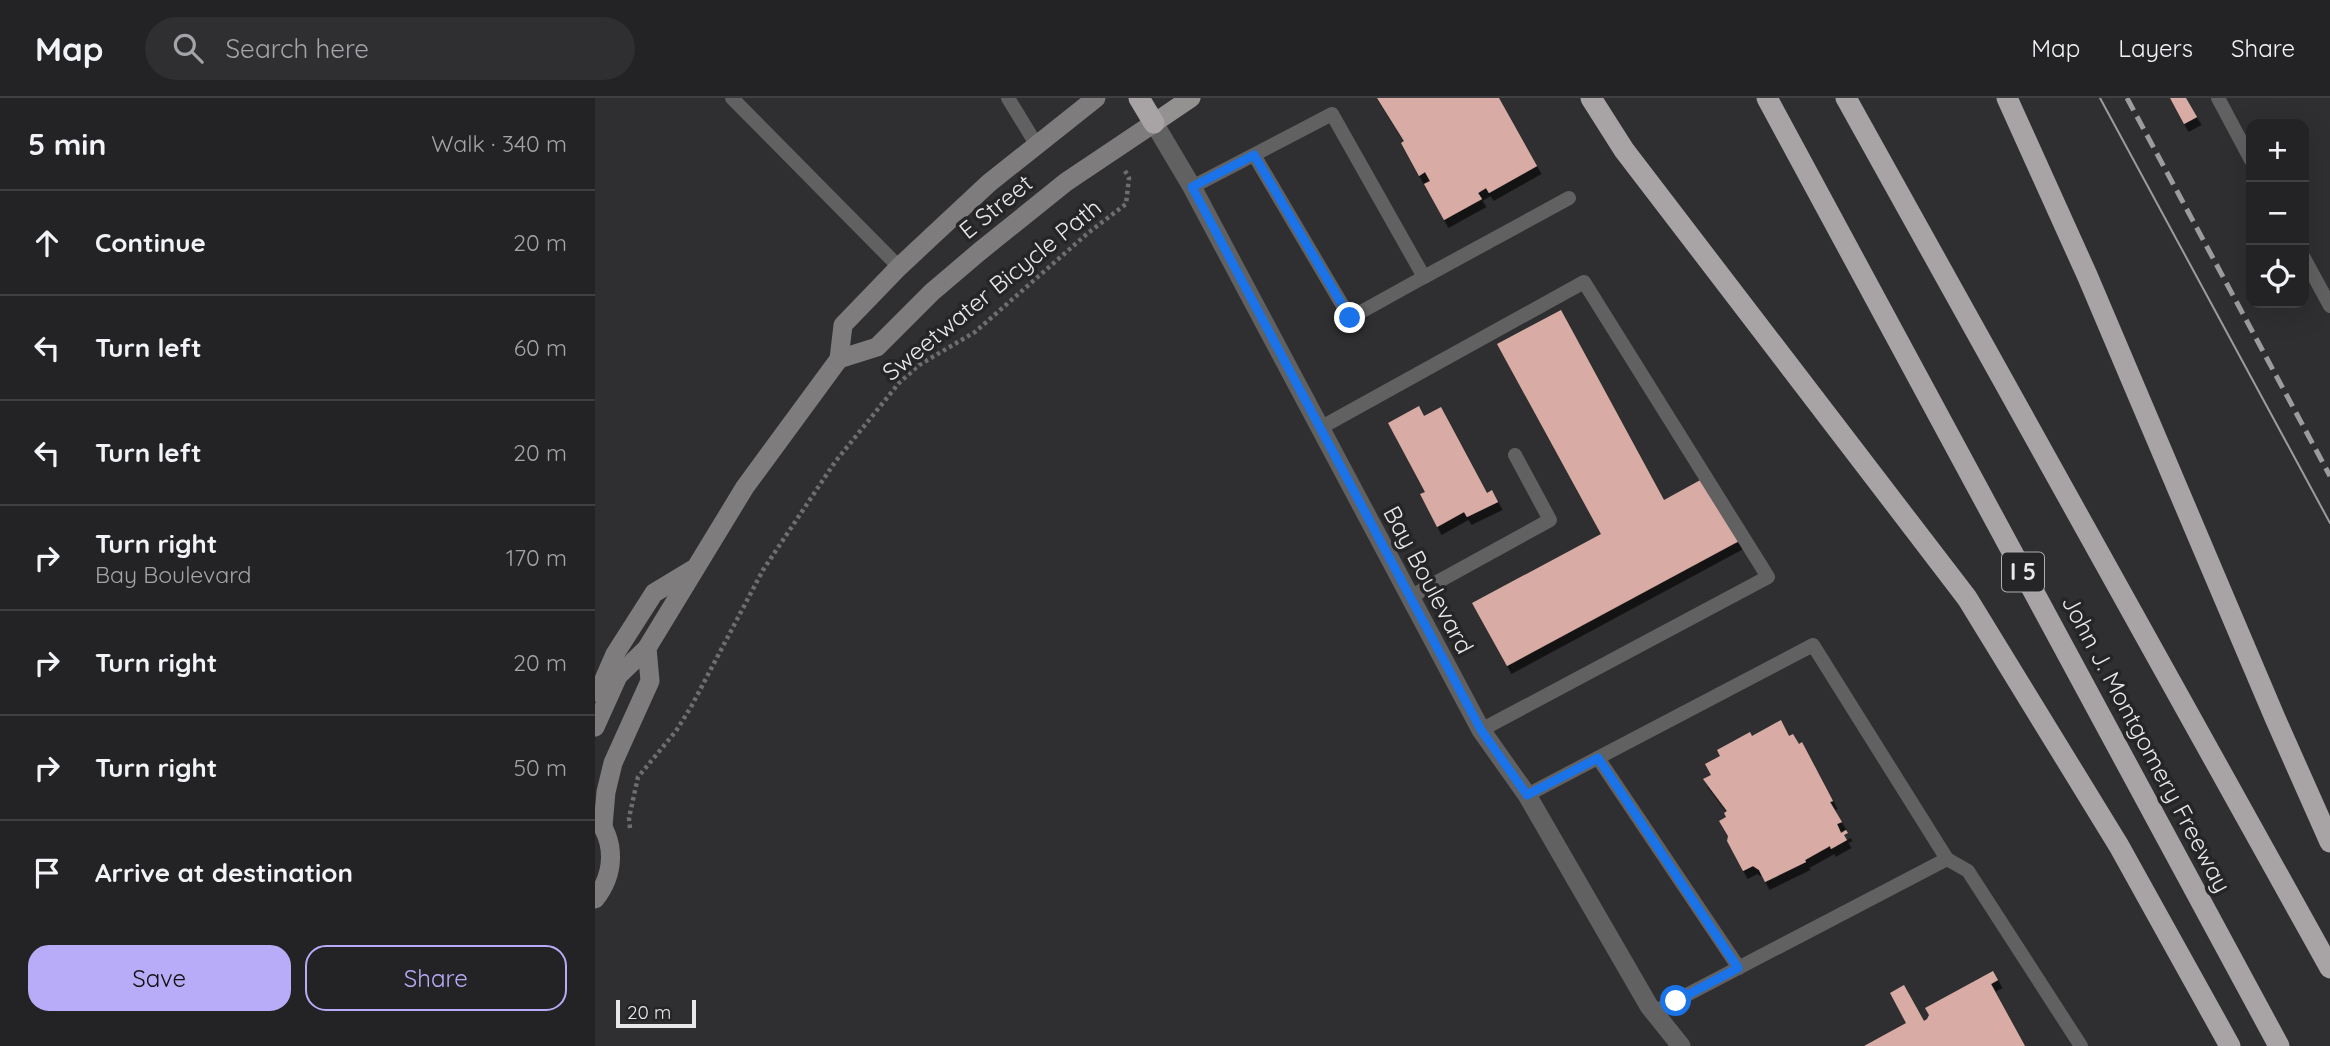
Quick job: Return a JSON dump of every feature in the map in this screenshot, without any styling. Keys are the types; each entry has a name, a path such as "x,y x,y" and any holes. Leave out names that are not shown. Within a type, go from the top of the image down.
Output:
{"highway":[{"path":"1139,98 1154,123"},
{"path":"1591,98 1624,149 1967,598 2119,846 2230,1046"},
{"name":"John J. Montgomery Freeway","path":"1767,98 2279,1046"},
{"name":"John J. Montgomery Freeway","path":"1846,98 2330,968"},
{"path":"2007,98 2087,275 2330,842"}],"main road":[{"name":"E Street","path":"595,727 618,676 647,649 744,487 839,359 843,325 899,267 989,183 1096,98"},
{"name":"E Street","path":"839,359 877,347 932,292 1066,182 1191,98"},
{"path":"595,692 602,684 615,654 654,593 693,570"},
{"path":"595,899 605,884 611,865 611,845 599,820 613,764 650,681 647,649"}],"street":[{"name":"Bay Boulevard","path":"1154,123 1192,187 1481,730 1527,795 1654,1012 1681,1046"}],"lane":[{"path":"732,98 899,267"},
{"path":"1008,98 1036,144"},
{"path":"2218,98 2246,151"},
{"path":"1192,187 1332,114 1424,277"},
{"path":"1254,155 1350,318 1569,198"},
{"path":"2309,267 2330,306"},
{"path":"1320,428 1584,282 1768,577 1481,730"},
{"path":"1410,597 1550,520 1515,455"},
{"path":"1527,795 1814,645 1947,859 1968,871 2081,1046"},
{"path":"1598,758 1738,968"},
{"path":"1654,1012 1947,859"}],"path":[{"name":"Sweetwater Bicycle Path","path":"638,777 676,731 691,708 763,570 835,462 891,393 919,365 975,332 1088,233 1126,204 1129,178"}],"building":[{"path":"1377,98 1499,98 1537,166 1489,193 1486,188 1478,193 1482,199 1444,220 1424,184 1430,181 1425,172 1419,176 1401,143 1404,141"},
{"path":"2170,98 2186,98 2197,117 2184,124"},
{"path":"1561,310 1664,500 1704,478 1739,541 1507,666 1472,603 1601,534 1497,344"},
{"path":"1419,406 1424,416 1441,407 1487,493 1492,490 1498,502 1467,517 1464,512 1437,527 1420,494 1425,492 1388,423"},
{"path":"1781,720 1789,736 1793,734 1799,744 1802,742 1842,822 1837,824 1841,833 1846,830 1848,833 1844,835 1847,840 1831,849 1830,846 1805,860 1806,862 1765,882 1759,870 1753,866 1743,871 1719,821 1726,817 1724,813 1727,811 1703,779 1711,775 1705,764 1720,756 1717,750 1750,732 1752,736"},
{"path":"1993,971 1998,980 1991,984 2025,1046 1864,1046 1906,1023 1890,993 1904,985 1924,1021 1929,1015 1925,1008"}],"tram line":[{"path":"2100,98 2330,523"}],"railway":[{"path":"2127,98 2330,476"}],"route":[{"path":"1350,318 1254,155 1192,187 1481,730 1527,795 1598,758 1738,968 1676,1001"}]}
